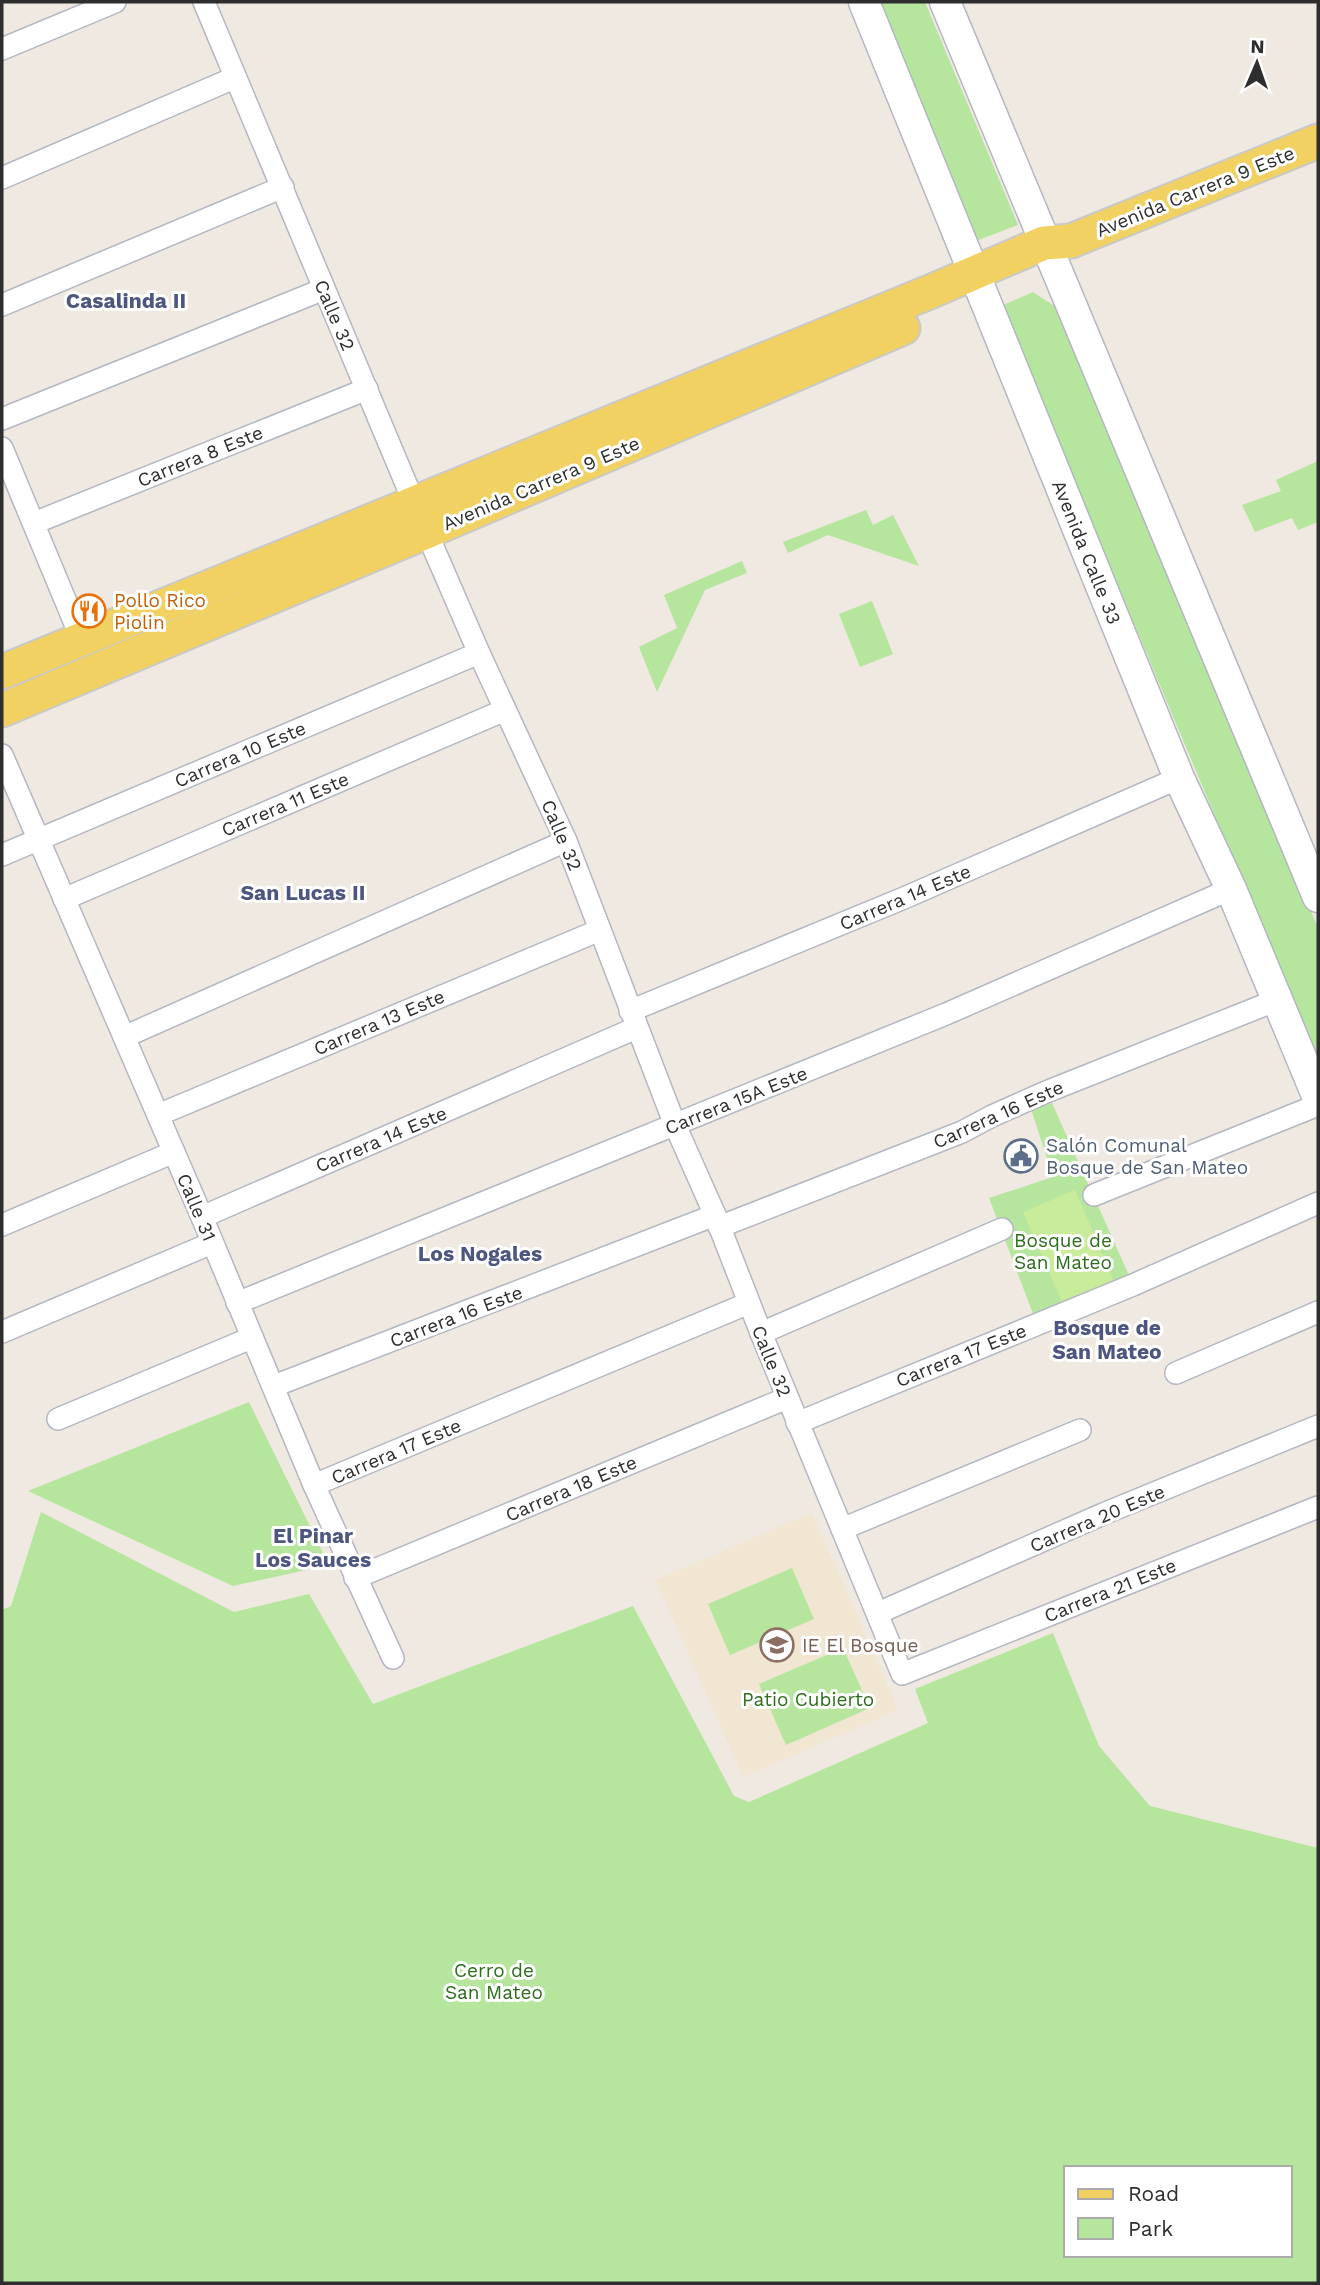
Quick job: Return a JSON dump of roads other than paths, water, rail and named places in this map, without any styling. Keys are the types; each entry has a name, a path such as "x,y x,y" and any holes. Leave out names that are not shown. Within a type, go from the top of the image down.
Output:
{"main road":[{"name":"Avenida Carrera 9 Este","path":"2,710 420,518 1318,141"},
{"name":"Avenida Carrera 9 Este","path":"2,672 81,638 420,518"}],"street":[{"name":"Calle 32","path":"204,2 420,518 566,841 675,1125 717,1221 797,1423 902,1674"},
{"name":"Avenida Calle 33","path":"864,2 1179,778 1231,888 1318,1098"},
{"path":"945,2 1056,249 1318,897"},
{"path":"2,49 102,4"},
{"path":"2,178 234,78"},
{"path":"2,305 283,187"},
{"path":"2,419 324,289"},
{"name":"Carrera 8 Este","path":"34,523 367,389"},
{"path":"2,447 81,638"},
{"name":"Carrera 10 Este","path":"2,855 479,653"},
{"name":"Carrera 11 Este","path":"64,899 505,710"},
{"name":"Calle 31","path":"2,755 202,1217 314,1485 393,1658"},
{"name":"Carrera 14 Este","path":"202,1217 904,898 1179,778"},
{"path":"124,1037 566,841"},
{"name":"Carrera 15A Este","path":"237,1303 946,1014 1231,888"},
{"name":"Carrera 13 Este","path":"158,1115 600,930"},
{"name":"Carrera 16 Este","path":"274,1386 962,1132 1046,1092 1277,1000"},
{"path":"1094,1195 1318,1105"},
{"path":"2,1225 174,1152"},
{"name":"Carrera 17 Este","path":"797,1423 1133,1285 1318,1203"},
{"path":"761,1334 1002,1229"},
{"path":"2,1332 212,1243"},
{"name":"Carrera 17 Este","path":"314,1485 749,1304"},
{"path":"1176,1373 1318,1312"},
{"path":"58,1419 251,1338"},
{"name":"Carrera 18 Este","path":"355,1578 787,1398"},
{"name":"Carrera 20 Este","path":"878,1613 1103,1514 1318,1426"},
{"path":"842,1529 1080,1430"},
{"name":"Carrera 21 Este","path":"902,1674 1318,1507"}],"place":[{"name":"Pollo Rico Piolin","path":"89,611"},
{"name":"Salón Comunal Bosque de San Mateo","path":"1021,1156"},
{"name":"IE El Bosque","path":"777,1645"}],"district":[{"name":"Casalinda II","path":"126,301"},
{"name":"San Lucas II","path":"303,893"},
{"name":"Los Nogales","path":"480,1254"},
{"name":"Bosque de San Mateo","path":"1107,1340"},
{"name":"El Pinar Los Sauces","path":"313,1548"}],"park label":[{"name":"Patio Cubierto","path":"808,1699"},
{"name":"Cerro de San Mateo","path":"494,1981"}]}
